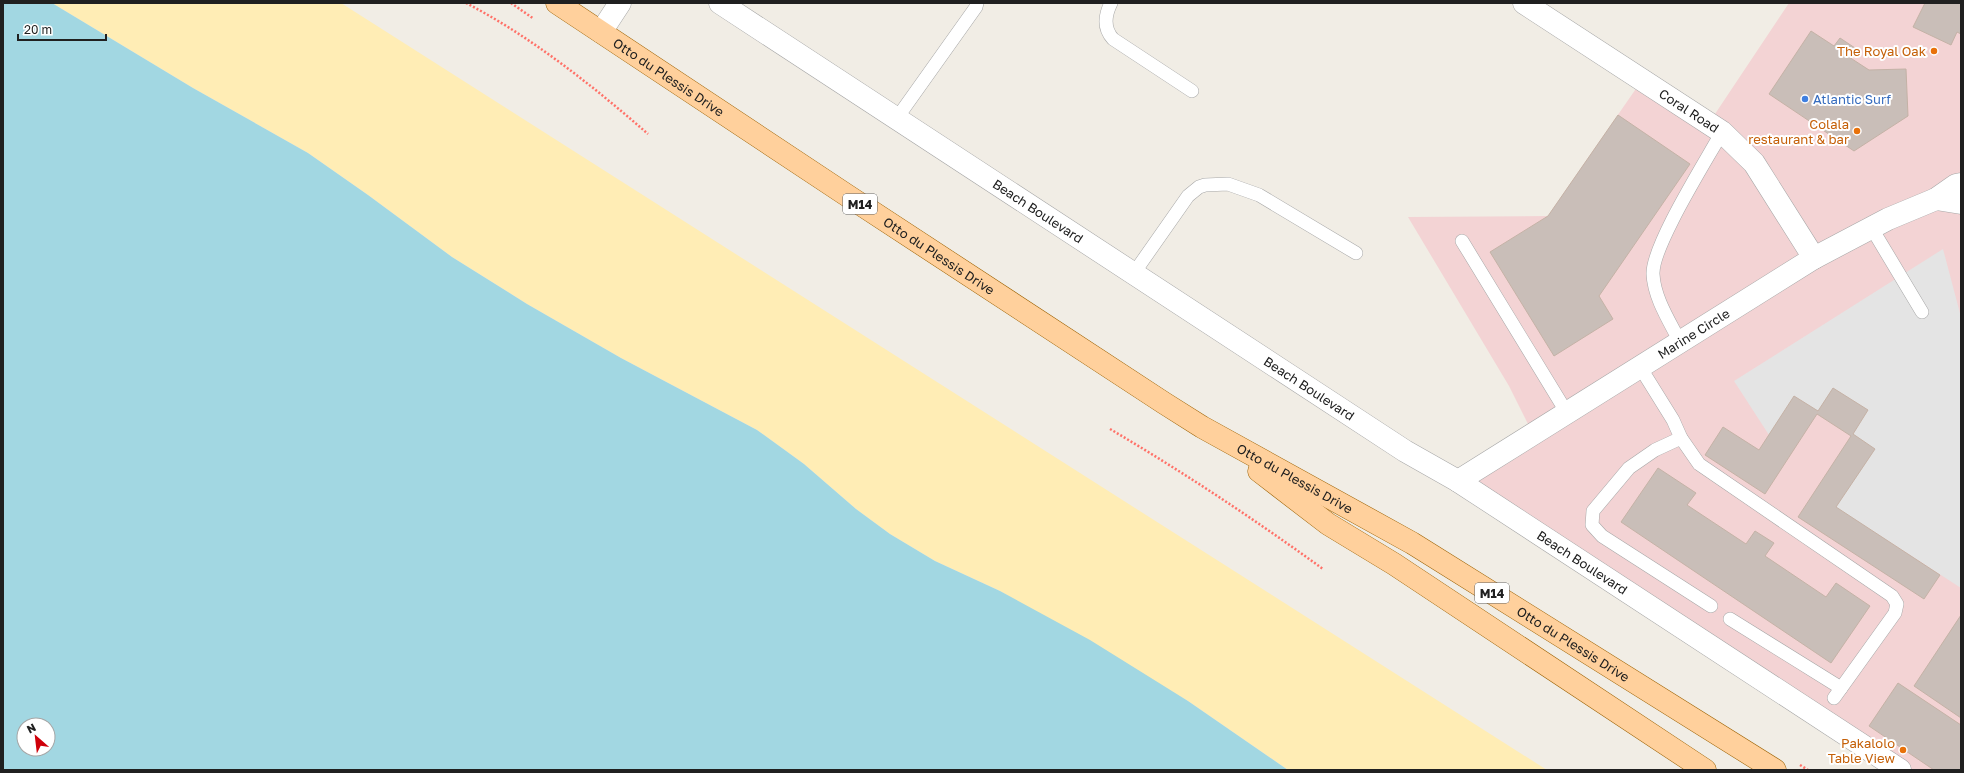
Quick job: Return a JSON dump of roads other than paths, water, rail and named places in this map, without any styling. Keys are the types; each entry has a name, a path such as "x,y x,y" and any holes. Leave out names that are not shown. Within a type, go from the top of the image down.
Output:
{"main road":[{"name":"Otto du Plessis Drive","path":"557,3 848,196 1202,427 1412,543 1775,770"},
{"name":"Otto du Plessis Drive","path":"1202,427 1328,524 1394,564 1705,770"}],"street":[{"path":"601,32 620,3"},
{"name":"Beach Boulevard","path":"720,3 1404,451 1458,481 1900,770"},
{"name":"Coral Road","path":"1524,3 1722,132 1754,163 1814,258"},
{"name":"Marine Circle","path":"1458,481 1814,258 1871,228 1936,199 1960,197"}],"lane":[{"path":"897,118 977,3"},
{"path":"1111,3 1106,19 1108,31 1113,39 1192,91"},
{"path":"1680,342 1657,293 1653,266 1677,214 1722,132"},
{"path":"1134,274 1188,196 1199,187 1214,183 1228,184 1259,195 1356,253"},
{"path":"1871,228 1922,312"},
{"path":"1462,241 1567,412"},
{"path":"1640,367 1673,420 1681,438 1699,464 1892,596 1897,604 1895,614 1837,693 1730,619"},
{"path":"1681,438 1655,450 1629,468 1593,511 1592,525 1608,540 1711,606"}],"water":[{"path":"3,3 52,3 193,88 308,153 452,257 527,304 621,358 757,430 804,464 856,509 890,534 935,561 1000,591 1090,640 1188,701 1288,770 3,770"}],"place":[{"name":"The Royal Oak","path":"1934,51"},
{"name":"Atlantic Surf","path":"1805,99"},
{"name":"Colala restaurant & bar","path":"1857,131"},
{"name":"Pakalolo Table View","path":"1903,750"}]}
